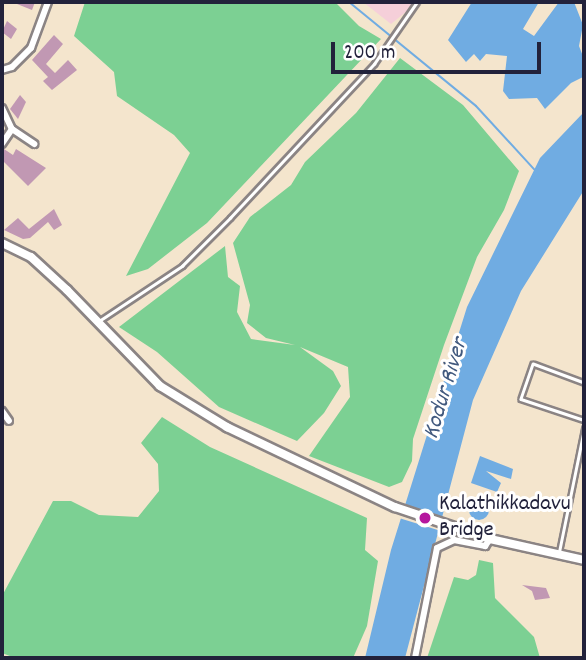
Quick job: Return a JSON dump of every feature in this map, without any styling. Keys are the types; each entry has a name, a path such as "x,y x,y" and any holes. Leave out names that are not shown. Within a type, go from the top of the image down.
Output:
{"main road":[{"path":"2,243 31,257 160,386 226,427 395,507 490,539 584,559"}],"street":[{"path":"2,70 12,67 31,48 48,2"},
{"path":"2,108 12,129 34,144"},
{"path":"2,144 12,129"},
{"path":"2,411 9,421"},
{"path":"415,658 437,548 454,540 485,546 490,539"}],"lane":[{"path":"96,323 182,266 383,53 400,32 417,2"},
{"path":"584,383 533,364 521,399 584,420"},
{"path":"558,555 584,429"}],"shaded area":[{"path":"363,2 418,2 391,24"}],"green space":[{"path":"85,2 335,2 359,26 381,39 207,223 148,269 126,276 190,153 174,135 117,96 114,72 74,36"},
{"path":"400,58 463,105 519,171 504,210 477,257 444,345 413,439 412,461 402,482 389,487 309,456 350,397 348,367 300,347 333,371 341,386 324,413 297,441 219,407 157,352 119,327 225,246 228,277 240,286 237,312 251,339 295,345 266,338 247,323 250,305 233,243 250,217 291,185 305,162 356,113"},
{"path":"162,417 210,447 367,518 365,550 378,561 367,626 353,658 15,658 2,653 2,596 53,501 71,501 99,515 138,517 159,491 158,464 141,443"},
{"path":"479,560 493,563 495,598 534,637 540,658 427,658 454,577 468,580 476,575"}],"water":[{"path":"472,2 539,2 523,29 534,36 559,2 574,2 583,25 579,46 584,59 583,77 571,83 545,109 537,98 509,99 503,91 507,56 486,54 480,61 474,54 466,62 448,40"},
{"name":"Kodur River","path":"584,112 584,190 521,291 473,400 405,658 365,658 391,550 467,307 540,158"},
{"path":"480,456 513,469 511,479 486,471 501,483 497,492 471,483"},
{"path":"479,500 486,503 489,510 486,517 479,520 472,517 469,510 472,503"}],"pier":[{"name":"Kalathikkadavu Bridge","path":"402,507 444,520 441,531 399,518"}],"building":[{"path":"12,2 35,2 32,10"},
{"path":"7,21 17,29 11,39 2,32"},
{"path":"54,35 63,44 46,64 55,73 68,60 77,70 52,90 43,81 48,77 32,60"},
{"path":"20,95 26,102 18,119 10,109"},
{"path":"4,149 13,155 16,149 46,168 28,186 2,160"},
{"path":"54,209 62,225 54,230 48,222 30,238 23,239 4,230 18,218 29,229"},
{"path":"522,585 546,588 550,598 535,600 532,591"}],"waterway":[{"path":"349,2 476,106 534,169"}],"place":[{"name":"Kalathikkadavu Bridge","path":"425,518"}]}
